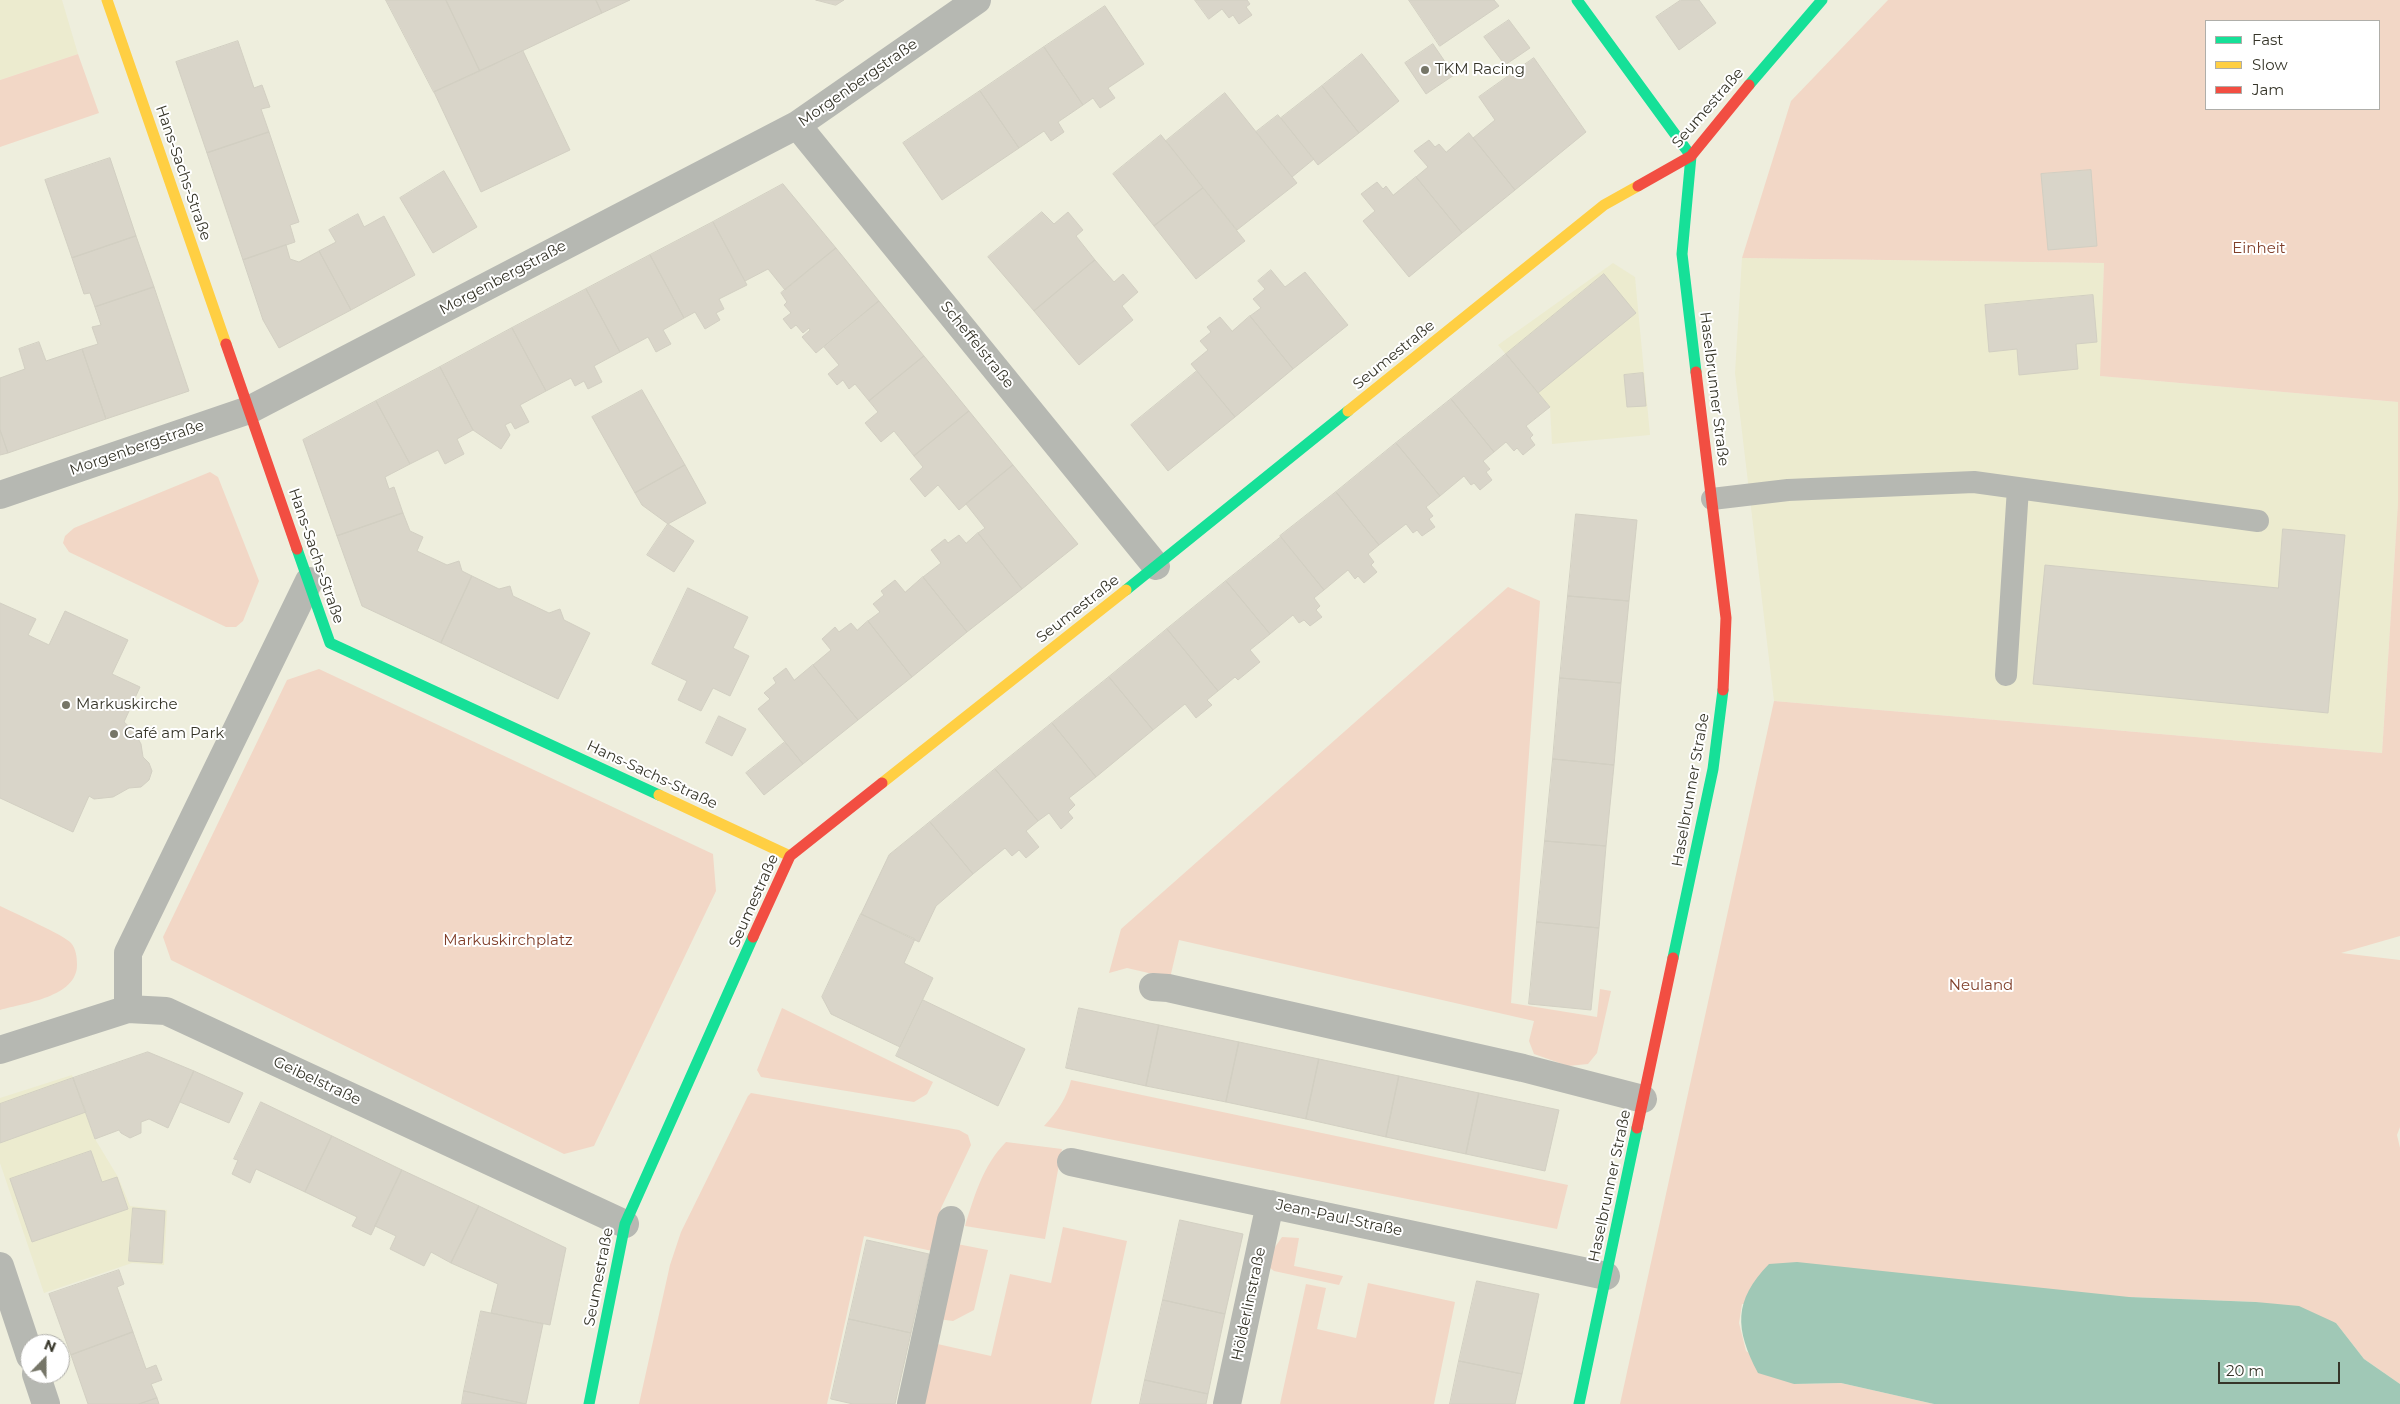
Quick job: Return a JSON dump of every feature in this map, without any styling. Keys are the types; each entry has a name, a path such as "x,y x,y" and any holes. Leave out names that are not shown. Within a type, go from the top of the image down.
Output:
{"street":[{"name":"Hans-Sachs-Straße","path":"107,0 330,643 790,856"},
{"name":"Morgenbergstraße","path":"0,495 249,410 797,125 977,0"},
{"path":"1577,0 1691,156"},
{"name":"Seumestraße","path":"589,1404 625,1224 790,856 1156,566 1604,205 1691,156 1801,22 1822,0"},
{"name":"Scheffelstraße","path":"797,125 1156,566"},
{"name":"Haselbrunner Straße","path":"1579,1404 1713,769 1722,705 1726,618 1682,254 1691,156"},
{"path":"128,1009 128,953 309,581"},
{"path":"1153,987 1168,988 1504,1064 1643,1099"},
{"name":"Geibelstraße","path":"0,1050 128,1009 166,1011 625,1224"},
{"name":"Jean-Paul-Straße","path":"1071,1162 1606,1276"},
{"name":"Hölderlinstraße","path":"1227,1404 1270,1204"},
{"path":"911,1404 951,1220"},
{"path":"0,1266 23,1334"},
{"path":"39,1384 46,1404"}],"lane":[{"path":"1712,499 1788,490 1974,482 2258,521"},
{"path":"2006,675 2018,488"}],"shaded area":[{"path":"0,0 62,0 78,54 0,80"},
{"path":"1742,258 2104,263 2101,376 2398,402 2398,503 2382,753 1774,701 1735,373"},
{"path":"1613,263 1635,277 1650,435 1552,444 1550,407 1498,345"},
{"path":"72,1075 95,1139 118,1177 130,1206 167,1210 164,1265 132,1263 44,1293 0,1163 0,1098"},
{"path":"1797,1262 2129,1297 2256,1302 2299,1306 2336,1323 2364,1359 2400,1384 2400,1404 1934,1404 1841,1383 1794,1384 1758,1373 1745,1343 1741,1316 1749,1290 1769,1264"}],"green space":[{"path":"1888,0 2400,0 2400,936 2341,953 2400,960 2400,1127 2397,1135 2400,1148 2400,1384 2364,1359 2336,1323 2256,1302 2129,1297 1742,1304 1739,1323 1746,1351 1794,1384 1841,1383 1934,1404 1620,1404 1774,701 2382,753 2398,503 2398,402 2100,376 2104,263 1742,258 1791,101"},
{"path":"78,54 99,113 0,147 0,80"},
{"path":"210,472 218,477 259,581 243,621 236,627 226,627 69,552 63,543 65,536 74,528"},
{"path":"1508,587 1540,601 1511,1003 1597,1017 1600,989 1611,991 1597,1053 1588,1064 1568,1066 1534,1054 1529,1041 1534,1021 1179,940 1170,978 1127,968 1109,973 1121,929"},
{"name":"Markuskirchplatz","path":"319,669 713,854 716,891 594,1146 564,1154 171,960 163,937 287,680"},
{"path":"0,906 50,930 71,943 76,953 77,965 75,976 68,985 48,997 0,1010"},
{"path":"782,1008 933,1082 927,1094 914,1102 761,1077 757,1070"},
{"path":"1071,1080 1568,1185 1557,1229 1044,1126 1061,1104"},
{"path":"751,1093 959,1130 968,1135 971,1145 941,1208 932,1251 864,1236 827,1404 639,1404 670,1265 681,1232"},
{"path":"1006,1142 1062,1149 1045,1239 965,1226 985,1171"},
{"path":"1063,1227 1127,1241 1091,1404 919,1404 933,1343 991,1356 1010,1274 1051,1283"},
{"path":"1282,1237 1299,1238 1294,1266 1343,1276 1339,1285 1274,1271 1269,1267 1273,1250"},
{"path":"957,1244 988,1250 974,1310 953,1321 938,1319"},
{"path":"1368,1283 1455,1302 1434,1404 1280,1404 1306,1284 1326,1288 1317,1329 1356,1338"}],"building":[{"path":"386,0 446,0 480,71 434,92"},
{"path":"446,0 596,0 602,13 480,71"},
{"path":"596,0 630,0 602,13"},
{"path":"816,0 844,0 836,5"},
{"path":"1195,0 1247,0 1250,4 1246,7 1252,15 1239,24 1233,15 1229,18 1222,9 1209,19"},
{"path":"1409,0 1494,0 1499,6 1440,46"},
{"path":"1681,0 1699,0 1716,23 1679,50 1656,17"},
{"path":"1105,6 1144,64 1108,88 1115,98 1100,108 1093,98 1083,105 1044,47"},
{"path":"1509,20 1530,48 1505,65 1484,37"},
{"path":"238,41 254,88 262,85 270,107 261,109 269,132 207,153 176,62"},
{"path":"1433,44 1454,75 1426,94 1405,63"},
{"path":"1044,47 1083,105 1058,122 1064,132 1051,141 1044,131 1019,148 980,91"},
{"path":"523,51 570,150 481,192 434,92"},
{"path":"1362,54 1399,101 1359,133 1322,86"},
{"path":"1534,58 1586,132 1515,190 1473,138 1495,120 1479,97"},
{"path":"1322,86 1359,133 1318,165 1281,118"},
{"path":"980,91 1019,148 942,200 903,143"},
{"path":"1225,93 1297,183 1237,230 1166,141"},
{"path":"1278,115 1314,159 1292,177 1256,132"},
{"path":"269,132 299,222 290,225 295,242 243,260 207,153"},
{"path":"1469,133 1515,190 1462,233 1416,177 1428,167 1414,151 1429,140 1435,147 1439,144 1446,152"},
{"path":"1161,135 1203,188 1154,226 1113,174"},
{"path":"110,158 136,236 72,258 45,180"},
{"path":"2091,170 2097,246 2048,250 2041,174"},
{"path":"444,171 477,227 433,253 400,198"},
{"path":"1416,177 1462,233 1409,277 1363,221 1375,211 1361,194 1377,182 1383,189 1386,186 1393,195"},
{"path":"783,184 836,248 785,290 768,269 745,281 713,222"},
{"path":"1203,188 1245,241 1196,279 1154,226"},
{"path":"1042,212 1054,224 1068,212 1083,230 1076,236 1095,260 1034,311 988,257"},
{"path":"358,214 364,227 384,216 415,275 351,310 319,251 336,242 329,230"},
{"path":"713,222 747,285 719,299 724,309 716,313 720,320 705,329 695,312 684,318 650,255"},
{"path":"136,236 154,287 95,307 90,293 84,294 72,258"},
{"path":"286,245 290,259 299,262 319,251 351,310 279,348 263,320 243,260"},
{"path":"836,248 879,301 816,353 802,337 810,330 809,328 803,333 796,325 791,329 783,319 791,313 784,305 787,302 781,293"},
{"path":"650,255 684,318 663,330 671,344 656,352 648,337 620,352 586,289"},
{"path":"1095,260 1114,282 1123,274 1138,292 1122,306 1133,320 1079,365 1034,311"},
{"path":"1271,270 1285,287 1305,272 1348,325 1293,369 1250,316 1261,308 1253,299 1265,289 1258,281"},
{"path":"1604,274 1636,313 1538,393 1506,354"},
{"path":"154,287 189,391 106,419 82,349 98,344 92,327 101,325 95,307"},
{"path":"586,289 620,352 594,366 602,382 588,389 584,381 575,386 571,378 546,391 512,328"},
{"path":"2093,295 2097,342 2076,344 2078,369 2019,375 2017,349 1989,352 1985,305"},
{"path":"879,301 924,356 869,401 855,384 849,389 843,380 837,385 828,374 839,365 824,347"},
{"path":"1250,316 1293,369 1235,417 1191,364 1208,350 1200,341 1211,332 1207,327 1220,317 1232,331"},
{"path":"512,328 546,391 520,405 529,422 515,429 511,422 505,425 510,435 501,449 473,430 440,367"},
{"path":"39,342 46,361 82,349 106,419 8,453 0,430 0,378 25,369 19,349"},
{"path":"1506,354 1550,407 1526,426 1533,435 1530,438 1535,445 1523,455 1517,448 1514,451 1506,442 1494,452 1451,399"},
{"path":"924,356 969,411 914,456 894,431 881,442 865,423 878,412 869,401"},
{"path":"440,367 473,430 457,439 464,454 445,464 438,450 410,464 376,401"},
{"path":"1197,371 1235,417 1168,471 1131,425"},
{"path":"1643,373 1646,406 1627,407 1624,375"},
{"path":"642,390 685,465 635,493 592,417"},
{"path":"1451,399 1494,452 1483,461 1490,469 1486,472 1492,480 1480,490 1474,483 1471,485 1464,476 1440,496 1396,443"},
{"path":"376,401 410,464 385,477 389,489 394,487 403,513 337,536 303,440"},
{"path":"969,411 1013,465 959,510 938,485 925,497 910,479 923,467 914,456"},
{"path":"0,430 8,453 0,455"},
{"path":"1396,443 1440,496 1426,507 1433,516 1429,519 1435,527 1422,536 1417,530 1413,533 1406,524 1379,545 1336,492"},
{"path":"685,465 706,503 668,524 642,505 635,493"},
{"path":"1013,465 1078,544 1022,589 978,533 985,528 966,504"},
{"path":"1336,492 1379,545 1368,554 1374,562 1371,565 1377,572 1364,583 1358,576 1355,579 1348,570 1324,590 1280,536"},
{"path":"403,513 410,531 423,537 417,551 447,565 459,561 462,571 472,576 441,643 362,606 337,536"},
{"path":"1576,514 1637,520 1629,601 1568,596"},
{"path":"668,524 694,541 674,572 647,555"},
{"path":"2283,529 2345,535 2328,713 2033,684 2045,565 2278,588"},
{"path":"978,533 1022,589 967,632 923,577 941,563 931,550 945,539 948,543 959,535 966,543"},
{"path":"1281,537 1324,590 1314,598 1320,606 1316,610 1322,617 1310,626 1304,620 1299,623 1293,615 1270,634 1226,581"},
{"path":"472,576 499,589 510,586 513,596 549,613 560,609 564,620 590,633 558,699 441,643"},
{"path":"923,577 967,632 912,677 868,621 880,612 873,604 884,595 881,591 895,580 905,592"},
{"path":"1226,581 1270,634 1250,650 1260,662 1238,680 1235,677 1218,691 1167,629"},
{"path":"688,588 748,617 733,648 749,656 730,696 713,688 701,711 678,700 687,681 652,664"},
{"path":"1568,596 1629,601 1621,683 1560,678"},
{"name":"Markuskirche","path":"0,603 36,619 28,635 49,645 65,611 128,640 112,674 140,687 124,722 134,731 141,744 143,757 149,763 152,771 149,780 141,787 129,788 113,797 94,799 89,796 73,832 0,798"},
{"path":"868,621 912,677 858,720 813,665 831,650 822,639 835,627 839,632 851,623 857,630"},
{"path":"1167,629 1218,691 1207,700 1212,705 1196,718 1185,704 1153,730 1109,677"},
{"path":"813,665 858,720 803,764 758,709 770,699 764,693 776,683 773,678 786,668 794,680"},
{"path":"1109,677 1153,730 1096,777 1052,723"},
{"path":"1560,678 1621,683 1614,765 1553,759"},
{"path":"719,716 746,729 732,756 706,743"},
{"path":"1052,723 1096,777 1069,798 1075,805 1068,812 1073,818 1061,829 1049,813 1038,821 995,769"},
{"path":"785,742 803,764 764,795 746,773"},
{"path":"1553,759 1614,765 1606,846 1545,841"},
{"path":"995,769 1038,821 1026,831 1039,847 1026,858 1019,850 1012,856 1005,848 973,874 930,822"},
{"path":"930,822 973,874 936,906 919,942 861,914 889,855"},
{"path":"1545,841 1606,846 1599,928 1537,922"},
{"path":"861,914 915,939 904,963 933,978 900,1047 831,1014 822,997"},
{"path":"1537,922 1599,928 1591,1010 1529,1004"},
{"path":"923,1000 1025,1049 998,1106 896,1056"},
{"path":"1079,1008 1159,1025 1146,1086 1066,1068"},
{"path":"1159,1025 1239,1042 1226,1102 1146,1086"},
{"path":"1239,1042 1319,1059 1306,1119 1226,1102"},
{"path":"148,1052 194,1071 168,1128 149,1119 141,1122 141,1133 130,1138 119,1130 95,1139 73,1078"},
{"path":"1319,1059 1399,1076 1386,1137 1306,1119"},
{"path":"194,1071 243,1093 229,1123 180,1102"},
{"path":"1399,1076 1479,1093 1466,1154 1386,1137"},
{"path":"73,1078 86,1112 0,1143 0,1104"},
{"path":"1479,1093 1559,1110 1545,1171 1466,1154"},
{"path":"261,1102 332,1136 305,1192 256,1169 250,1183 232,1174 238,1160 234,1159"},
{"path":"332,1136 402,1170 371,1235 352,1226 357,1217 305,1192"},
{"path":"91,1151 102,1182 117,1177 128,1209 32,1242 10,1179"},
{"path":"402,1170 479,1206 451,1263 431,1252 424,1266 390,1249 396,1236 375,1226"},
{"path":"479,1206 566,1248 550,1325 491,1313 498,1284 451,1263"},
{"path":"133,1208 165,1211 162,1263 129,1261"},
{"path":"1180,1220 1243,1234 1225,1314 1163,1300"},
{"path":"867,1240 929,1254 911,1333 849,1319"},
{"path":"119,1270 124,1284 117,1287 133,1332 71,1355 70,1334 63,1334 49,1294"},
{"path":"1477,1281 1539,1294 1522,1374 1459,1361"},
{"path":"1163,1300 1225,1314 1208,1394 1145,1380"},
{"path":"481,1311 543,1324 526,1404 464,1391"},
{"path":"849,1319 911,1333 895,1404 853,1404 831,1399"},
{"path":"133,1332 146,1369 156,1365 162,1380 151,1384 157,1398 139,1404 88,1404 71,1355"},
{"path":"1459,1361 1522,1374 1515,1404 1450,1404"},
{"path":"1145,1380 1208,1394 1206,1404 1140,1404"},
{"path":"464,1391 526,1404 462,1404"},
{"path":"157,1398 159,1404 139,1404"}],"traffic: fast":[{"path":"1577,0 1691,156 1682,254 1696,372"},
{"path":"1749,85 1822,0"},
{"path":"1126,590 1348,411"},
{"path":"297,549 330,643 659,795"},
{"path":"1673,958 1713,769 1723,690"},
{"path":"589,1404 625,1224 753,937"},
{"path":"1579,1404 1637,1128"}],"traffic: slow":[{"path":"107,0 226,344"},
{"path":"1348,411 1604,205 1638,186"},
{"path":"882,783 1126,590"},
{"path":"659,795 790,856"}],"traffic: jam":[{"path":"1638,186 1691,156 1749,85"},
{"path":"226,344 297,549"},
{"path":"1696,372 1726,618 1723,690"},
{"path":"753,937 790,856 882,783"},
{"path":"1637,1128 1673,958"}],"place":[{"name":"TKM Racing","path":"1425,70"},
{"name":"Markuskirche","path":"66,705"},
{"name":"Café am Park","path":"114,734"}],"park label":[{"name":"Einheit","path":"2259,249"},
{"name":"Neuland","path":"1981,986"}]}
